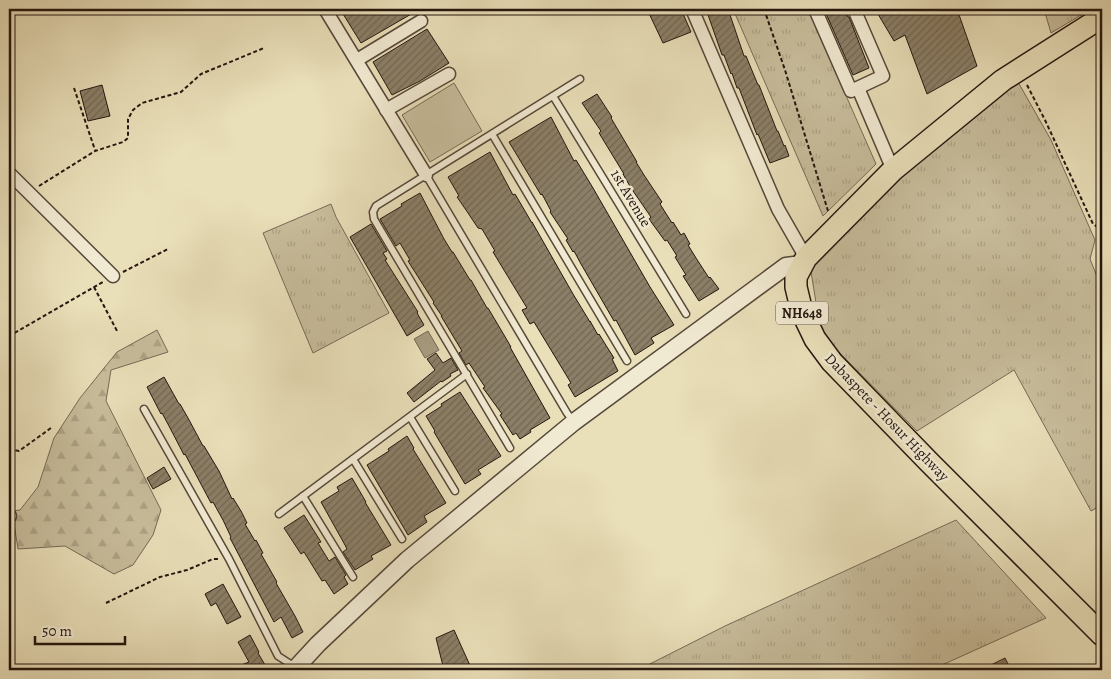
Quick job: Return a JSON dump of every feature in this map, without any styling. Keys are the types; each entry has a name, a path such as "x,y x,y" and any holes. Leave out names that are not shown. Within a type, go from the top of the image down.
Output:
{"highway":[{"path":"804,261 893,170 1003,80 1102,17"},
{"name":"Dabaspete - Hosur Highway","path":"804,261 796,277 796,287 802,312 814,339 832,362 1102,635"}],"street":[{"path":"325,9 426,175"},
{"path":"294,669 407,560 574,422 786,266 804,261 778,209 692,9"},
{"path":"815,9 851,91 883,76 854,9"},
{"path":"356,60 421,21"},
{"path":"386,110 448,74"},
{"path":"858,88 893,170"},
{"path":"9,174 113,276"}],"lane":[{"path":"510,448 374,219 373,212 376,206 580,79"},
{"name":"1st Avenue","path":"553,96 686,314"},
{"path":"492,134 628,361"},
{"path":"426,175 574,422"},
{"path":"279,514 467,374"},
{"path":"144,409 229,559 278,656 294,669"},
{"path":"410,417 455,492"},
{"path":"353,459 402,539"},
{"path":"303,496 353,577"}],"path":[{"path":"764,9 785,70 830,217 836,228"},
{"path":"28,193 95,151 123,142 128,138 128,119 133,110 142,103 181,92 201,74 264,48"},
{"path":"1018,70 1045,120 1093,224 1102,230"},
{"path":"74,88 95,151"},
{"path":"9,336 113,276 168,249"},
{"path":"94,287 117,331"},
{"path":"9,449 19,451 51,428"},
{"path":"106,603 160,577 187,570 213,559 229,559"}],"green space":[{"path":"733,9 808,9 876,164 823,216"},
{"path":"1044,9 1091,9 1051,33"},
{"path":"1018,82 1051,140 1095,240 1090,259 1102,289 1102,505 1091,511 1014,370 917,431 821,334 810,265 910,166"},
{"path":"454,83 482,131 430,162 402,115"},
{"path":"331,204 336,217 389,313 313,353 263,233"},
{"path":"157,330 168,352 111,370 106,401 161,510 153,535 133,565 114,574 65,546 18,549 12,511 20,510 38,487 54,438 80,398 117,352"},
{"path":"956,520 1046,618 931,670 638,670 725,626"}],"shaded area":[{"path":"428,331 439,350 425,358 414,339"}],"building":[{"path":"340,9 373,9 376,14 384,9 420,9 361,43"},
{"path":"647,9 681,9 691,32 663,43"},
{"path":"706,9 728,9 744,56 746,56 789,156 770,163 739,88 737,88 724,55 722,55"},
{"path":"824,9 844,9 869,68 853,75"},
{"path":"875,9 957,9 977,66 927,94 905,35 894,41"},
{"path":"427,29 449,63 392,95 373,62"},
{"path":"102,85 110,116 88,121 80,91"},
{"path":"597,94 612,117 636,162 662,202 660,204 681,235 684,233 690,244 688,245 696,258 719,289 699,301 683,276 686,275 675,257 677,256 667,240 665,241 649,219 651,217 631,188 599,133 601,131 582,103"},
{"path":"551,117 574,161 576,160 674,325 651,338 654,343 635,355 616,320 614,321 566,240 568,239 550,212 542,194 509,142"},
{"path":"490,152 513,195 515,194 573,294 614,358 612,359 618,371 575,397 568,385 571,383 534,322 530,324 522,310 527,308 493,252 495,251 482,229 478,228 457,197 459,196 448,177"},
{"path":"420,193 444,239 504,335 550,418 530,430 531,432 520,439 516,433 513,435 500,415 502,414 483,388 485,387 469,363 466,365 459,353 462,351 408,261 410,260 400,243 396,246 380,219"},
{"path":"371,224 387,251 383,253 387,259 385,260 418,312 424,325 407,336 350,237"},
{"path":"436,353 443,363 451,358 458,370 414,402 407,393 435,370 427,359"},
{"path":"164,377 219,471 232,499 241,511 247,523 245,524 263,553 261,554 303,632 292,638 281,617 274,622 230,538 223,520 213,502 211,503 147,387"},
{"path":"460,392 501,456 478,470 481,474 465,484 426,416"},
{"path":"407,436 446,503 424,516 427,522 408,535 367,465 389,451 388,449"},
{"path":"164,467 171,479 153,489 147,478"},
{"path":"352,478 391,545 371,556 373,559 355,570 343,552 347,549 321,502 339,491 337,487"},
{"path":"304,515 321,542 318,543 329,561 335,557 346,575 344,577 348,584 334,594 325,580 322,581 304,552 301,554 284,528"},
{"path":"223,584 241,617 227,624 216,603 211,606 205,594"},
{"path":"454,630 472,670 444,670 436,638"},
{"path":"250,635 268,670 231,670 249,662 238,642"},
{"path":"1005,658 1011,670 981,670"}]}
